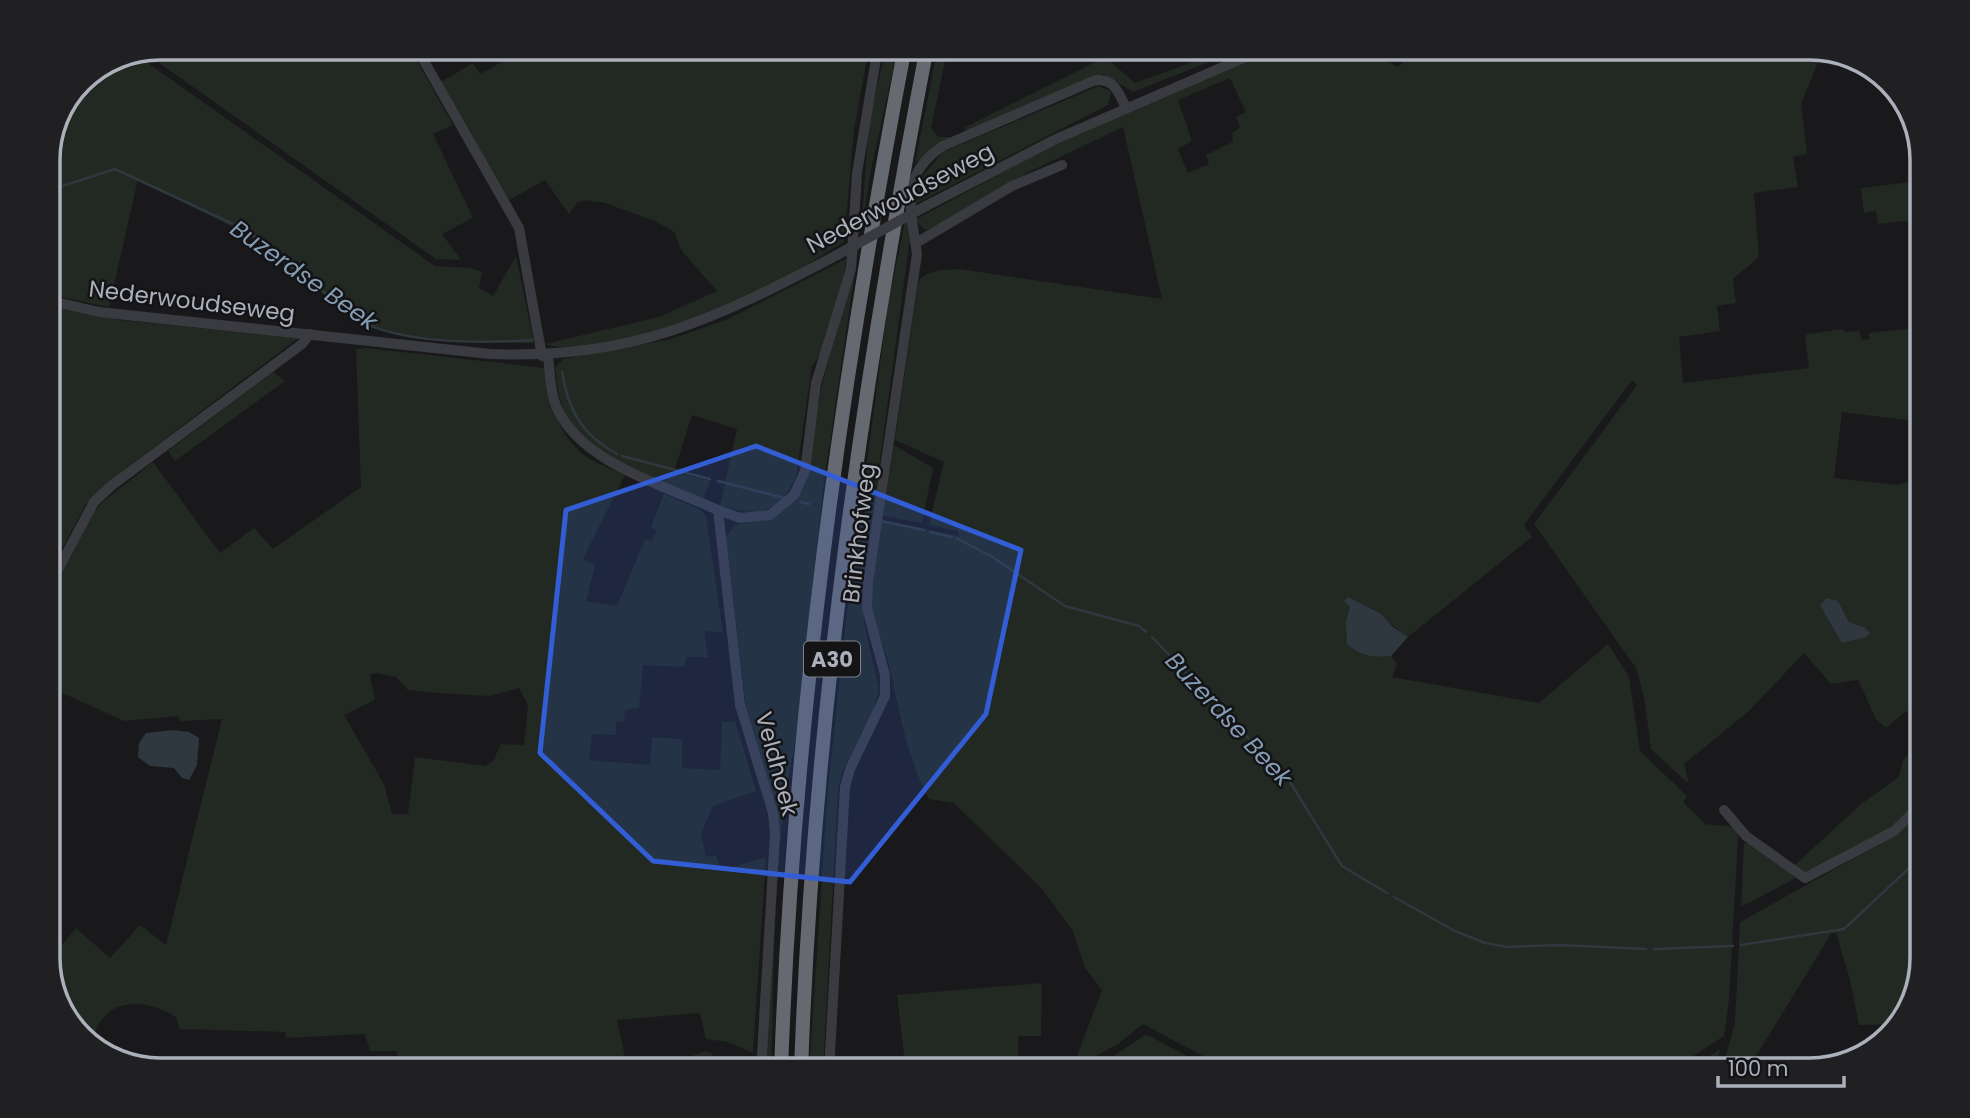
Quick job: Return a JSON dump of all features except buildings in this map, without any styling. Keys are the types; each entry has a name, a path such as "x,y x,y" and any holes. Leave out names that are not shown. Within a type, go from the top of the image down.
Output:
{"highway":[{"name":"A30","path":"782,1058 800,773 819,580 871,224 903,60"},
{"name":"A30","path":"802,1058 820,766 840,583 864,397 925,60"}],"street":[{"path":"423,60 519,228 553,395 575,437 598,455 740,518 762,517 784,506 801,482 816,383 850,269 857,173 876,60"},
{"name":"Nederwoudseweg","path":"60,303 99,312 490,354 545,356 609,347 681,330 747,302 1011,160 1126,107 1238,60"},
{"name":"Brinkhofweg","path":"830,1058 845,787 850,769 885,696 885,676 867,608 868,582 915,268 916,243 909,207 911,189 920,168 935,151 1099,79 1112,83 1126,107"},
{"path":"916,243 1012,187 1062,165"},
{"path":"60,565 99,497 302,344 310,334"},
{"name":"Veldhoek","path":"718,510 740,705 773,813 775,834 762,1058"},
{"path":"1724,810 1746,836 1805,877 1894,831 1910,816"}],"highlighted area":[{"path":"756,446 1021,550 986,714 850,882 653,861 540,753 566,510"}],"shaded area":[{"path":"155,60 416,60 453,125 433,134 473,218 442,234 461,260 436,259"},
{"path":"505,60 867,60 854,130 844,242 755,296 724,310 615,342 564,347 545,344 659,317 717,291 682,251 674,232 655,221 605,203 586,200 578,202 569,214 545,180 506,202 439,83 473,63 480,74"},
{"path":"883,60 895,60 871,170 861,233 869,123"},
{"path":"935,60 945,60 931,128 938,137 951,137 915,163"},
{"path":"1099,60 1108,60 1135,83 1199,60 1209,62 1133,92 1103,74 969,132 964,128"},
{"path":"1243,60 1385,60 1398,67 1406,60 1819,60 1801,104 1807,154 1793,157 1798,187 1754,193 1759,257 1733,279 1736,303 1717,306 1720,331 1679,337 1683,383 1809,368 1805,336 1808,334 1843,329 1844,332 1859,331 1862,340 1869,339 1869,333 1910,328 1910,420 1842,412 1834,478 1897,485 1910,482 1910,715 1906,711 1886,728 1876,719 1858,680 1831,684 1804,653 1749,711 1684,764 1689,784 1651,749 1644,697 1636,668 1534,524 1637,385 1632,380 1524,525 1532,537 1408,637 1367,608 1350,607 1346,621 1383,656 1391,656 1397,664 1392,677 1539,703 1608,644 1629,677 1640,751 1687,796 1683,802 1705,824 1735,827 1738,837 1729,1000 1724,1036 1690,1058 1207,1058 1143,1024 1118,1044 1092,1058 1076,1058 1102,990 1085,968 1073,931 1042,889 954,803 929,799 909,750 889,664 875,622 872,596 882,521 959,536 958,531 929,525 944,462 895,440 918,283 921,278 936,271 959,269 1162,299 1123,127 1029,172 936,228 925,230 915,220 1064,139","holes":["1230,78 1246,112 1236,117 1240,127 1232,133 1233,142 1206,155 1209,164 1188,173 1178,149 1192,141 1178,100","1838,601 1849,622 1864,627 1865,637 1846,641"]},
{"path":"145,61 435,266 471,268 482,272 479,288 493,296 516,256 534,343 420,338 377,329 359,322 248,235 138,179 109,307 60,297 60,153 70,115 80,99 109,73"},
{"path":"1099,86 1111,92 1108,105 915,204 920,179 943,152"},
{"path":"1910,182 1910,220 1878,224 1876,211 1864,213 1861,188"},
{"path":"907,212 910,238 863,586 864,623 879,689 874,708 842,772 838,790 824,1058 810,1058 828,788 847,612 888,304"},
{"path":"860,238 824,482 795,745 782,825 776,907 771,1058 765,1058 779,825 748,725 726,537 735,525 762,520 779,513 807,472 822,384 851,280 855,241"},
{"path":"846,259 836,316 826,344 812,366 796,477 782,499 774,506 755,512 720,505 737,429 692,415 674,472 710,481 703,499 646,477 608,458 591,447 577,433 566,416 555,368 563,359 671,339 728,319"},
{"path":"60,307 121,320 298,338 124,470 86,504 60,553"},
{"path":"366,348 545,368 552,404 568,438 589,459 625,475 583,559 595,565 586,601 617,606 645,539 651,541 657,530 651,527 664,494 701,510 706,516 723,633 704,631 708,657 686,657 684,667 643,665 639,708 625,710 624,721 616,722 616,735 592,734 589,760 650,765 652,737 682,739 682,768 720,770 722,722 735,721 756,791 713,806 701,834 706,857 716,855 721,871 766,857 753,1053 728,1042 706,1039 700,1013 617,1020 625,1058 397,1058 397,1051 370,1051 365,1034 286,1038 285,1032 180,1029 176,1017 141,1004 130,1004 109,1012 101,1020 95,1032 97,1036 76,1014 61,978 60,947 76,928 110,958 140,925 166,945 222,719 181,721 178,716 124,721 60,692 60,574 75,541 91,515 104,501 153,462 220,553 254,528 273,549 361,487 356,349","holes":["376,673 396,677 408,690 489,696 519,688 528,705 524,745 501,744 493,761 485,766 415,757 408,814 392,814 384,784 344,715 375,700 370,675"]},
{"path":"273,372 285,381 175,461 168,451"},
{"path":"894,445 933,468 922,523 883,516"},
{"path":"1348,597 1381,614 1393,627 1408,637 1391,656 1367,655 1347,644 1346,621 1350,607 1344,601"},
{"path":"1827,598 1838,601 1849,622 1864,627 1870,633 1866,637 1842,643 1820,605"},
{"path":"173,730 189,732 199,738 197,765 189,780 182,778 174,768 150,766 138,757 139,743 146,733"},
{"path":"1910,753 1910,812 1906,816 1851,850 1804,874 1794,866 1861,804 1899,777 1903,760"},
{"path":"1910,821 1910,972 1903,997 1890,1019 1885,1024 1859,1025 1850,980 1836,933 1831,934 1755,1058 1725,1058 1735,1022 1740,922 1896,835"},
{"path":"1744,843 1749,843 1796,878 1741,907"},
{"path":"1042,983 1041,1036 1018,1036 1017,1058 904,1058 897,995"},
{"path":"1145,1035 1190,1058 1110,1058"},
{"path":"1720,1049 1718,1058 1706,1058"},
{"path":"706,1051 712,1054 713,1058 686,1058"}],"waterway":[{"name":"Buzerdse Beek","path":"60,187 115,169 246,230 360,321 378,329 444,340 532,340"},
{"name":"Buzerdse Beek","path":"562,372 568,398 579,420 594,439 617,454"},
{"name":"Buzerdse Beek","path":"622,456 710,479"},
{"name":"Buzerdse Beek","path":"718,481 784,498"},
{"name":"Buzerdse Beek","path":"800,502 809,504"},
{"name":"Buzerdse Beek","path":"881,521 924,530"},
{"name":"Buzerdse Beek","path":"930,532 952,537"},
{"name":"Buzerdse Beek","path":"956,538 991,556 1065,606 1139,626 1146,632"},
{"name":"Buzerdse Beek","path":"1152,637 1290,782 1342,866 1387,893"},
{"name":"Buzerdse Beek","path":"1741,945 1844,929 1910,867"},
{"name":"Buzerdse Beek","path":"1394,897 1455,931 1485,943 1508,947 1559,945 1646,949"},
{"name":"Buzerdse Beek","path":"1654,949 1733,946"}]}
